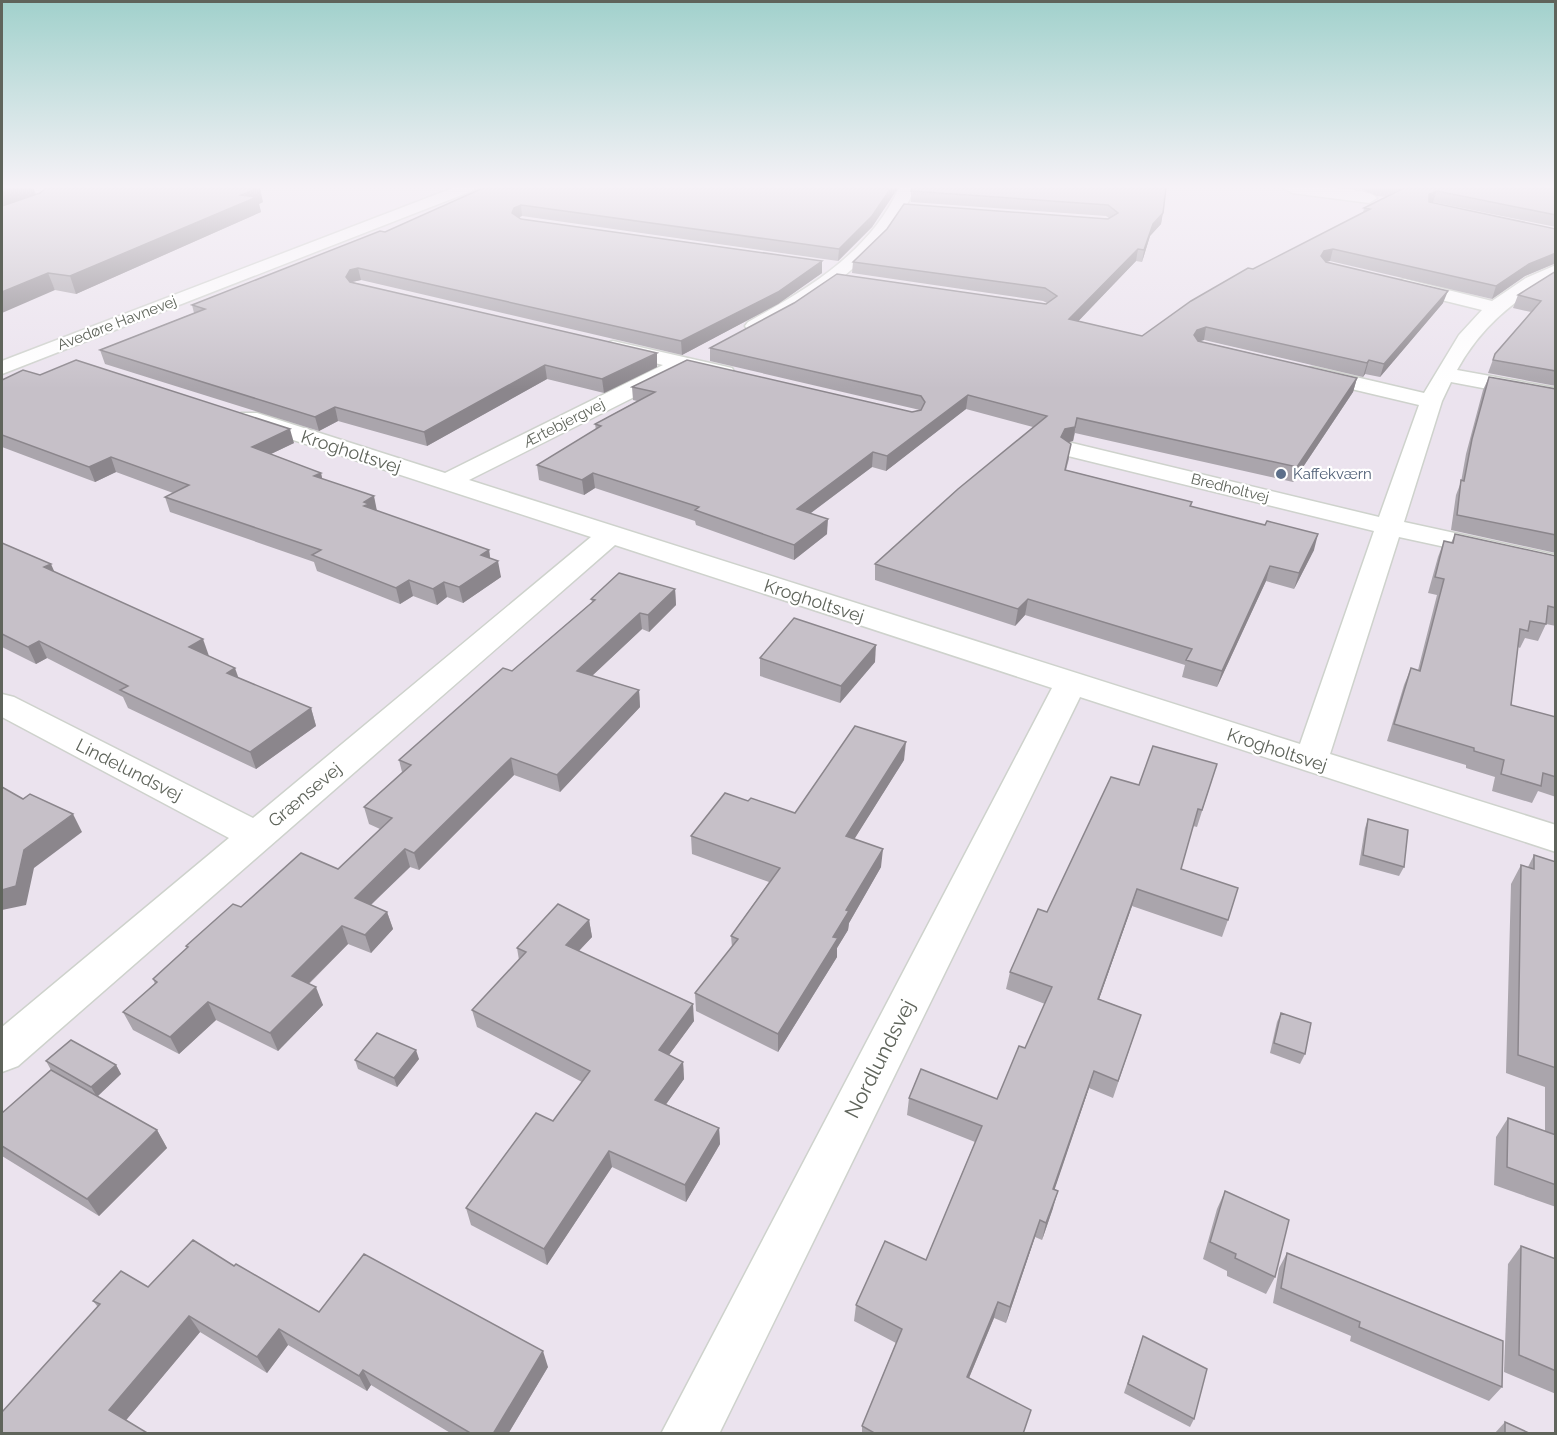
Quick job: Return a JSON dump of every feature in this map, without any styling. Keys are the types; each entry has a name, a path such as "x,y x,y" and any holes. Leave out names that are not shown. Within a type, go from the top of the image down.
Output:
{"street":[{"name":"Avedøre Havnevej","path":"2,350 254,255"},
{"name":"Avedøre Havnevej","path":"2,368 294,255"},
{"path":"735,337 777,315 838,273 858,255"},
{"path":"1311,761 1431,401 1444,374 1464,339 1494,307 1553,273"},
{"path":"1385,281 1494,307"},
{"path":"594,343 739,377"},
{"name":"Ærtebjergvej","path":"446,482 714,347"},
{"path":"1292,369 1431,401"},
{"path":"1444,374 1556,395"},
{"name":"Krogholtsvej","path":"219,408 609,536 1556,839"},
{"name":"Bredholtvej","path":"1072,450 1389,527 1556,563"},
{"name":"Grænsevej","path":"2,1053 609,536"},
{"name":"Nordlundsvej","path":"689,1434 1070,684"},
{"name":"Lindelundsvej","path":"2,704 256,837"}],"building":[{"path":"2,255 120,255 70,276 48,273 2,292"},
{"path":"319,255 779,255 822,261 778,292 681,341 358,268 350,270 346,277 350,282 657,353 602,379 545,365 424,432 335,407 315,417 100,350 205,309 192,305"},
{"path":"860,255 1132,255 1069,319 1142,336 1191,301 1248,268 1253,269 1280,255 1322,255 1326,262 1448,291 1384,364 1369,360 1367,363 1206,327 1197,330 1194,335 1198,341 1357,378 1297,467 1077,418 1075,427 1065,429 1061,437 1071,444 1065,470 1192,502 1190,506 1265,525 1267,521 1318,534 1299,573 1270,566 1222,671 1186,660 1192,649 1028,599 1018,609 875,564 958,489 1047,416 968,395 887,456 873,452 797,509 828,519 794,545 695,510 699,507 593,473 582,480 537,465 601,426 595,424 655,392 632,387 687,360 912,412 921,410 925,402 921,396 710,348 794,303 837,274 1046,304 1057,296 1045,288 853,262"},
{"path":"1359,255 1551,255 1529,264 1496,286"},
{"path":"1556,271 1556,371 1493,360 1495,354 1541,301 1518,295"},
{"path":"76,360 290,429 252,447 321,473 314,476 374,496 364,502 369,504 364,506 489,550 481,555 498,561 459,587 444,582 433,589 409,580 396,588 312,555 321,550 165,497 189,485 111,457 89,467 2,435 2,380 23,370 40,375"},
{"path":"1489,377 1556,389 1556,535 1457,515 1461,480 1464,481 1472,439"},
{"path":"1455,534 1556,556 1556,608 1548,606 1546,624 1530,621 1528,631 1520,629 1511,705 1556,717 1556,777 1543,773 1541,786 1501,774 1504,760 1474,751 1474,748 1394,724 1411,668 1420,671 1444,579 1435,577 1444,541 1453,543"},
{"path":"2,543 51,564 44,567 203,639 189,647 235,668 227,673 311,708 250,752 120,690 128,686 39,641 28,647 2,634"},
{"path":"619,573 675,589 648,615 640,613 577,671 639,690 557,775 511,758 414,853 405,849 355,898 387,912 365,935 342,926 292,976 316,987 270,1033 208,1002 170,1037 123,1012 157,982 153,979 188,947 186,946 233,904 241,907 301,853 338,869 392,818 364,807 411,765 399,760 503,668 512,671 595,600 591,599"},
{"path":"794,618 876,645 841,686 760,658"},
{"path":"855,726 906,742 846,836 883,849 846,910 849,911 833,937 838,938 778,1034 695,993 738,939 731,936 780,868 691,836 725,793 748,801 751,798 795,813"},
{"path":"1153,746 1217,764 1202,810 1198,809 1181,869 1238,888 1228,920 1137,889 1098,999 1141,1015 1118,1081 1094,1071 1053,1189 1058,1191 1046,1223 1040,1220 1010,1307 998,1302 967,1377 1031,1410 1023,1434 876,1434 862,1426 902,1329 856,1305 885,1241 926,1260 982,1126 909,1098 921,1069 997,1099 1019,1046 1025,1048 1052,987 1010,972 1038,909 1047,912 1111,777 1139,785"},
{"path":"2,787 23,799 30,794 73,814 24,850 16,886 2,890"},
{"path":"1368,819 1408,830 1404,867 1363,855"},
{"path":"1534,855 1556,862 1556,1068 1518,1055 1521,865 1534,869"},
{"path":"558,904 589,920 566,945 693,1004 659,1050 683,1062 655,1100 719,1128 685,1185 609,1151 544,1249 466,1208 536,1113 553,1121 590,1071 472,1010 526,952 517,948"},
{"path":"1281,1013 1311,1023 1305,1054 1274,1043"},
{"path":"377,1033 416,1050 394,1078 355,1060"},
{"path":"71,1040 116,1065 91,1087 46,1061"},
{"path":"51,1070 157,1130 87,1199 2,1146 2,1113"},
{"path":"1508,1118 1556,1135 1556,1185 1507,1167"},
{"path":"1225,1191 1289,1220 1275,1277 1235,1258 1236,1254 1210,1242"},
{"path":"193,1240 234,1266 236,1264 319,1312 364,1254 543,1351 493,1434 472,1434 363,1370 359,1376 279,1329 257,1357 189,1316 109,1410 149,1434 2,1434 2,1412 100,1304 93,1301 121,1271 148,1287"},
{"path":"1521,1246 1556,1259 1556,1371 1519,1355"},
{"path":"1287,1253 1503,1341 1502,1387 1359,1327 1360,1322 1281,1288"},
{"path":"1143,1336 1207,1369 1194,1419 1128,1384"},
{"path":"1505,1422 1531,1434 1505,1434"}],"place":[{"name":"Kaffekværn","path":"1281,474"}]}
